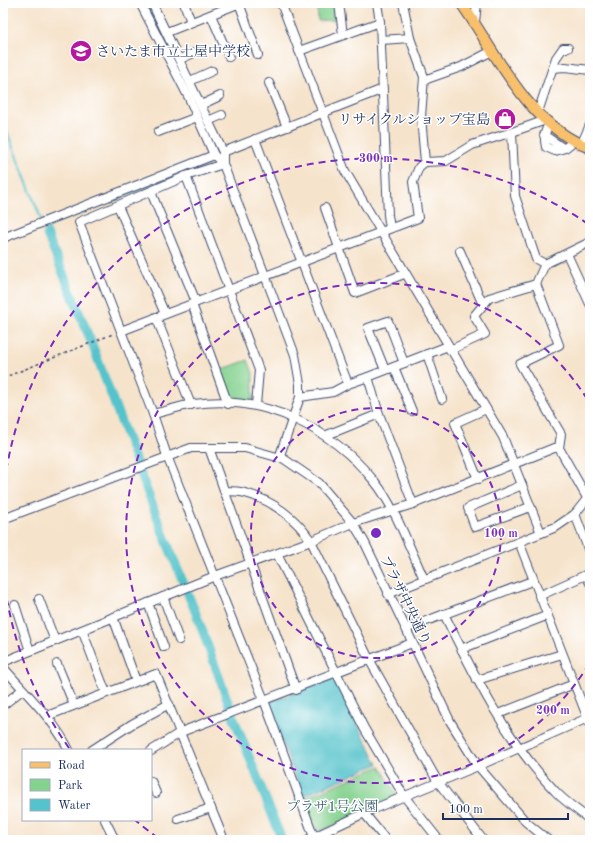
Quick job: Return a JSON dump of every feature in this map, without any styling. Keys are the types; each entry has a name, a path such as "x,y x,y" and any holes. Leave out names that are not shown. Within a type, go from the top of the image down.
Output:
{"main road":[{"path":"461,3 475,22 492,51 521,92 538,112 548,121 582,145"}],"street":[{"path":"140,3 197,117 214,155 223,164"},
{"path":"152,3 223,152 223,164 295,355 300,384 300,397 279,458"},
{"path":"184,3 191,22"},
{"path":"167,32 211,14 219,7 239,3 258,55"},
{"path":"281,3 345,171 404,274 503,437 515,464 522,486 541,533"},
{"path":"339,3 343,35"},
{"path":"377,3 380,22 384,89 388,215 390,228"},
{"path":"405,3 410,38 424,76 421,117 426,162"},
{"path":"475,22 477,3"},
{"path":"211,14 229,58"},
{"path":"299,51 380,22"},
{"path":"381,40 410,38"},
{"path":"538,112 556,58 563,48 568,48"},
{"path":"180,59 201,50"},
{"path":"424,80 461,67 492,51"},
{"path":"553,68 566,67 590,70"},
{"path":"190,81 212,71"},
{"path":"269,83 287,127"},
{"path":"223,152 384,89"},
{"path":"201,105 220,96"},
{"path":"208,120 222,115"},
{"path":"158,132 197,117"},
{"path":"120,331 418,218 413,182 419,167 426,162 446,161 472,145 548,121"},
{"path":"548,121 544,135 546,147 555,151 582,145 590,125"},
{"path":"512,132 515,196 536,259 545,264"},
{"path":"255,139 348,384"},
{"path":"3,238 214,155"},
{"path":"223,164 186,176 80,222 120,331 153,414 167,456 264,700 312,839 404,796 589,719 546,616 518,542"},
{"path":"186,176 243,331 259,370 256,405"},
{"path":"151,192 194,303 228,404"},
{"path":"118,206 165,314"},
{"path":"326,208 355,293 404,274"},
{"path":"388,594 556,527 575,514 589,498 559,448 561,434 520,364 559,345 536,284 545,264 590,242"},
{"path":"460,251 483,305"},
{"path":"567,254 590,304"},
{"path":"300,397 333,392 348,384 485,334 474,316 489,298 536,284"},
{"path":"156,317 191,405"},
{"path":"385,370 368,328 388,321 404,363"},
{"path":"427,354 442,399"},
{"path":"394,367 412,411"},
{"path":"368,377 379,414 413,504"},
{"path":"153,414 191,405 256,405 293,418 327,435 376,482 392,511 424,579"},
{"path":"478,479 454,423 486,409"},
{"path":"327,435 379,414"},
{"name":"プラザ中央通り","path":"3,519 191,448 244,448 284,459 319,482 353,523 364,541 450,721 478,766 526,822 548,840"},
{"path":"209,448 296,690"},
{"path":"3,662 215,576 250,565 353,523 413,504 554,448 559,448"},
{"path":"522,486 468,508 475,527 530,507"},
{"path":"224,491 244,492 264,500 284,512 302,527 311,541 369,659 438,782 483,840"},
{"path":"575,514 590,554"},
{"path":"278,554 364,728 404,796 439,840"},
{"path":"539,596 588,574 590,583"},
{"path":"405,629 532,581"},
{"path":"163,597 179,640"},
{"path":"39,599 55,641"},
{"path":"148,603 164,647"},
{"path":"15,605 30,651"},
{"path":"444,614 477,680 518,748 556,792 590,820"},
{"path":"461,649 546,616"},
{"path":"113,617 136,681"},
{"path":"82,630 106,693"},
{"path":"152,750 181,732 264,700 296,690 369,659 412,643"},
{"path":"477,680 562,654"},
{"path":"57,664 74,705"},
{"path":"3,667 22,690 47,716 61,734 68,749"},
{"path":"47,716 156,674 224,840"},
{"path":"498,714 574,684"},
{"path":"3,705 22,690"},
{"path":"94,749 132,724 169,704"},
{"path":"152,784 156,794"},
{"path":"178,819 211,808"},
{"path":"364,814 386,840"},
{"path":"105,821 114,840"}],"path":[{"path":"3,378 120,331"}],"green space":[{"path":"317,3 332,3 335,20 318,21"},
{"path":"248,360 253,373 253,400 249,403 234,401 230,398 220,370"},
{"name":"プラザ1号公園","path":"380,766 396,794 395,798 321,831 316,829 305,798"}],"water":[{"path":"332,679 335,680 378,764 303,796 268,706 270,702"}],"waterway":[{"path":"146,3 179,69"},
{"path":"201,115 212,140"},
{"path":"3,122 47,234"},
{"path":"189,171 216,160"},
{"path":"47,234 51,224 179,175"},
{"path":"47,234 92,344 161,528 199,621 232,713 282,840"}],"place":[{"name":"さいたま市立土屋中学校","path":"81,51"},
{"name":"リサイクルショップ宝島","path":"505,119"}]}
